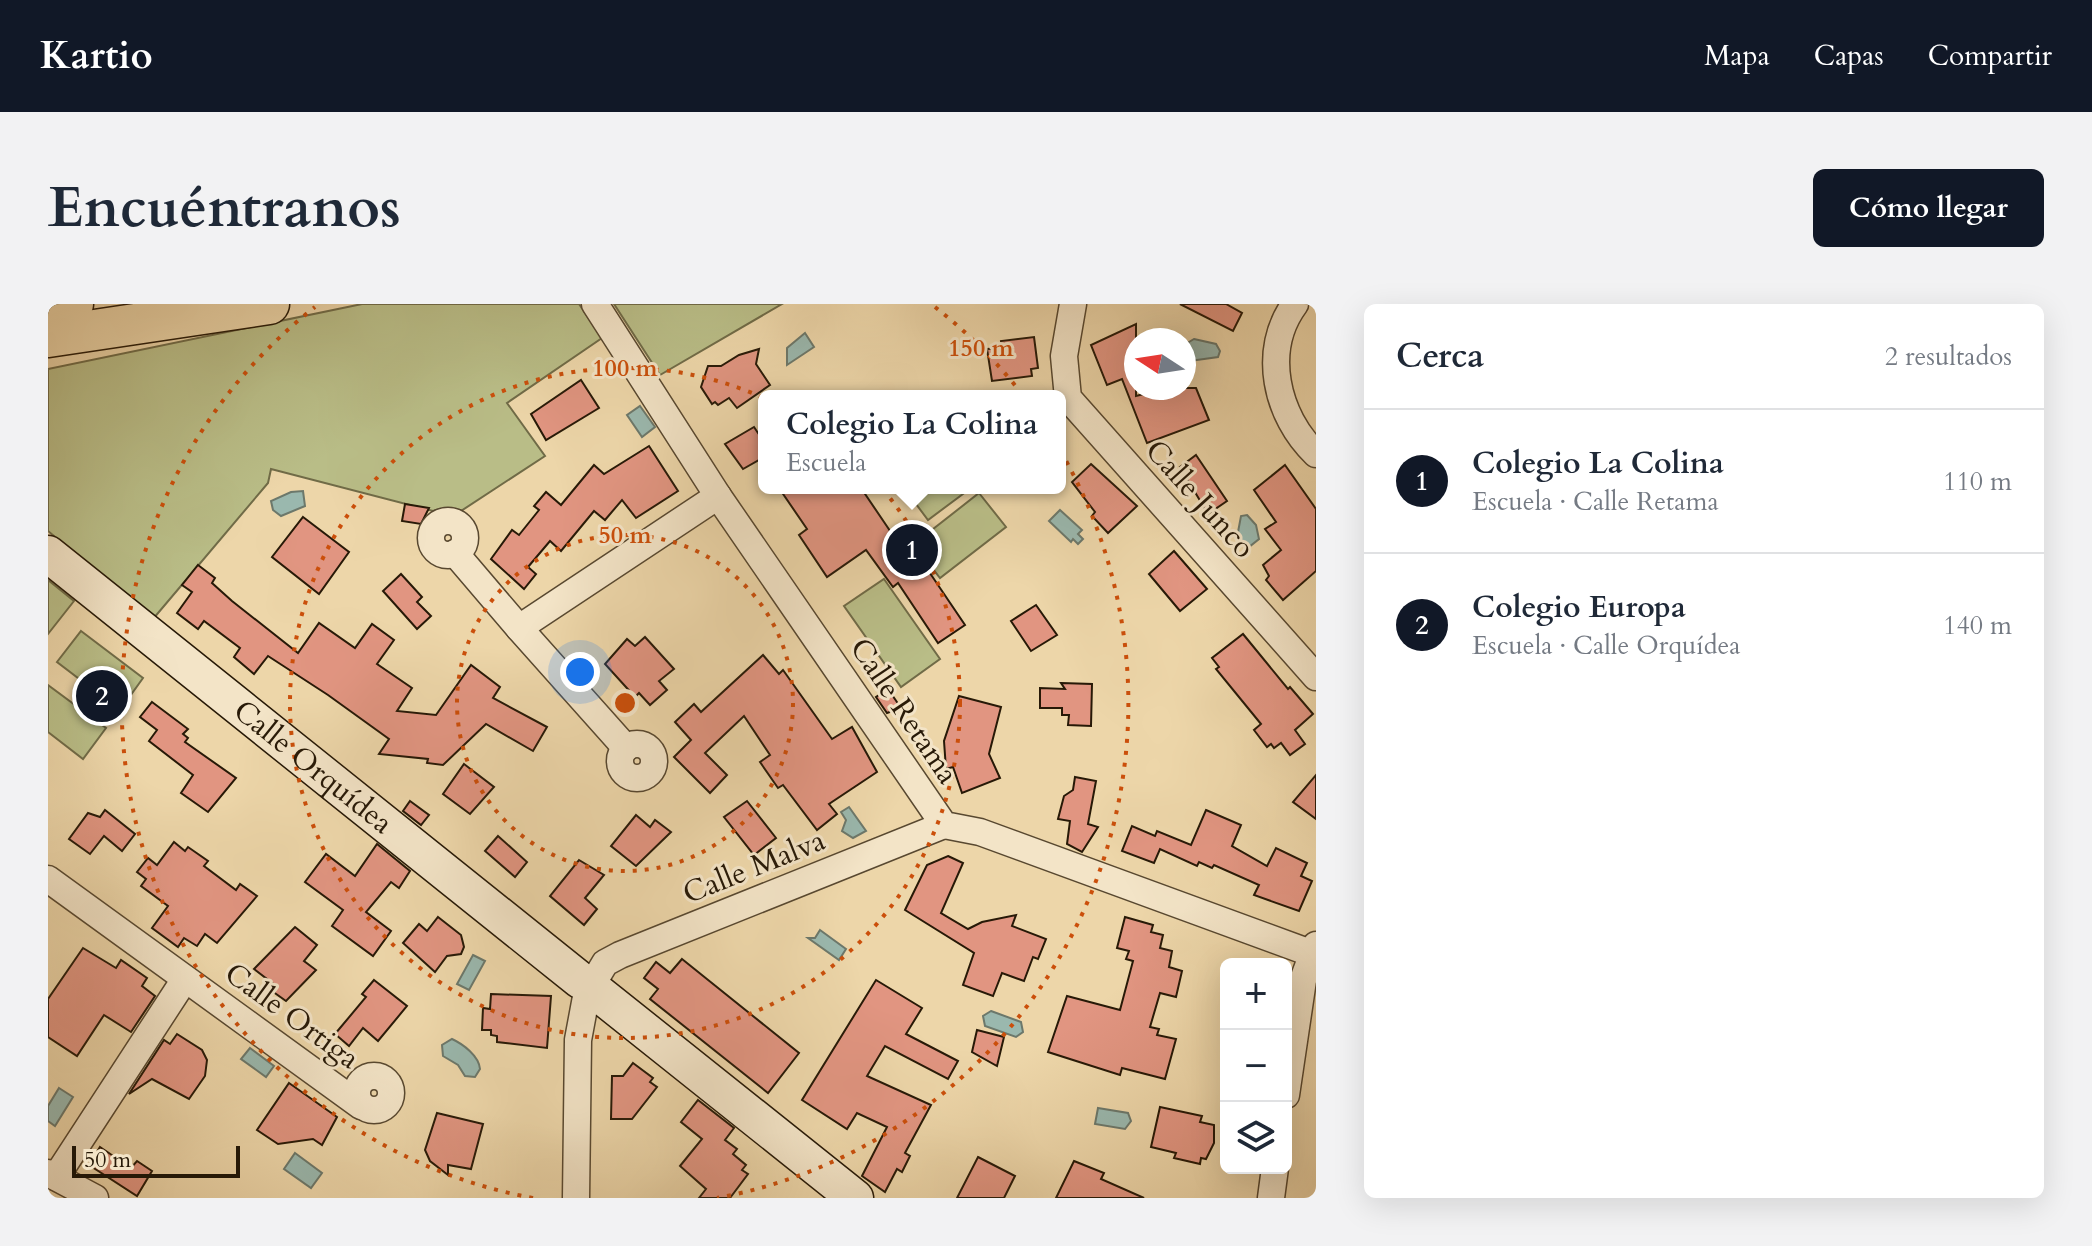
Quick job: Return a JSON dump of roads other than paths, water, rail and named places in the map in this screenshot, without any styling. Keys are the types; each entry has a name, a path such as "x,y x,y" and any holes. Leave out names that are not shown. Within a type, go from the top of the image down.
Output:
{"main road":[{"path":"48,308 73,304"},
{"path":"48,337 269,304"},
{"path":"48,351 100,341 121,327"}],"street":[{"name":"Calle Retama","path":"595,304 718,496 944,825 980,832 1314,951"},
{"name":"Calle Junco","path":"1073,304 1064,356 1068,398 1316,677"},
{"path":"1295,304 1284,320 1279,342 1277,386 1288,415 1304,443 1316,454"},
{"path":"519,628 718,496"},
{"path":"455,553 626,748"},
{"name":"Calle Orquídea","path":"48,554 855,1198"},
{"name":"Calle Malva","path":"590,987 605,963 620,955 944,825"},
{"name":"Calle Ortiga","path":"48,879 361,1106"},
{"path":"1292,1054 1303,980 1314,951"},
{"name":"Calle Ortiga","path":"60,1183 185,979"},
{"path":"576,1198 578,1040 590,987"},
{"path":"1271,1198 1274,1174"},
{"path":"60,1183 95,1198"}],"water":[{"path":"805,333 814,347 787,365 787,348"},
{"path":"1196,339 1216,344 1220,351 1218,357 1196,360"},
{"path":"640,406 655,427 642,437 627,415"},
{"path":"303,491 305,506 281,516 273,510 271,501 291,492"},
{"path":"1060,510 1082,530 1078,534 1083,539 1078,544 1073,539 1071,542 1049,521"},
{"path":"1247,515 1256,525 1259,539 1249,547 1241,543 1238,532 1241,516"},
{"path":"849,807 866,831 853,838 842,831 846,820 841,812"},
{"path":"820,930 846,949 839,960 808,938 815,938"},
{"path":"473,955 485,961 469,990 457,984"},
{"path":"991,1011 1021,1022 1023,1032 1016,1037 985,1026 983,1016"},
{"path":"452,1039 474,1055 480,1069 475,1077 465,1076 458,1065 443,1056 442,1045"},
{"path":"250,1048 274,1066 266,1077 241,1059"},
{"path":"59,1088 73,1097 55,1126 48,1121 48,1106"},
{"path":"1098,1108 1128,1113 1131,1121 1125,1129 1095,1124"},
{"path":"295,1153 322,1173 311,1188 284,1169"}],"place":[{"name":"Colegio La Colina","path":"912,550"},
{"name":"Colegio Europa","path":"102,696"}]}
